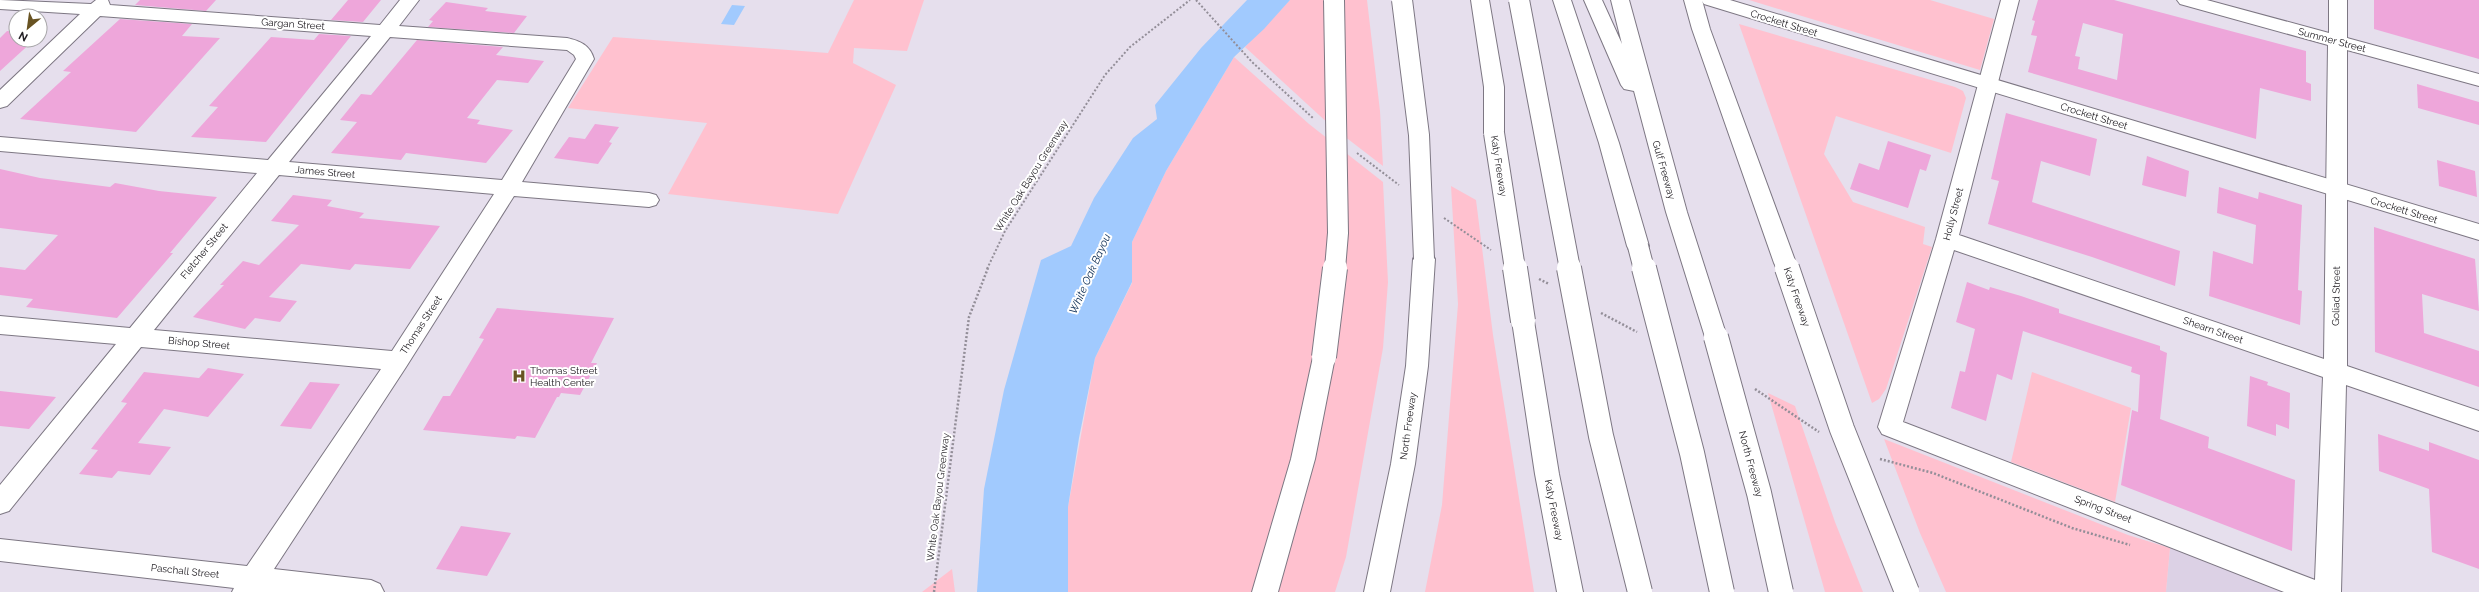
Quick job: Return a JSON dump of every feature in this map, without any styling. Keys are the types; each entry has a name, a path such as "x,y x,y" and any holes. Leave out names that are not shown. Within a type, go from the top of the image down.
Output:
{"main road":[{"name":"Fletcher Street","path":"0,503 410,0"},
{"path":"1265,592 1303,459 1324,357 1333,294 1338,233 1334,0"},
{"name":"North Freeway","path":"1378,592 1404,456 1417,366 1424,259 1419,135 1402,0"},
{"name":"Katy Freeway","path":"1480,0 1494,87 1494,133 1547,474 1570,592"},
{"path":"1519,0 1601,436 1632,567 1640,592"},
{"path":"1562,0 1609,143 1638,246 1692,453 1722,592"},
{"path":"1594,0 1656,141"},
{"name":"Gulf Freeway","path":"1620,0 1656,141 1689,260 1716,337"},
{"path":"1689,0 1701,29"},
{"name":"Katy Freeway","path":"1693,0 1701,29 1785,263 1842,429 1907,592"},
{"name":"Crockett Street","path":"1710,0 2479,232"},
{"name":"Holly Street","path":"1890,427 1947,239 2010,0"},
{"name":"Summer Street","path":"2186,0 2479,80"},
{"name":"Goliad Street","path":"2328,592 2335,372 2338,190 2338,0"},
{"name":"Gargan Street","path":"0,2 100,5 567,44 576,46 584,52"},
{"path":"0,101 100,5"},
{"name":"Thomas Street","path":"249,586 398,361 508,188 585,59 584,52"},
{"name":"James Street","path":"0,144 508,188 528,188 649,200"},
{"name":"Shearn Street","path":"1947,239 2479,421"},
{"name":"Bishop Street","path":"0,325 398,361"},
{"name":"North Freeway","path":"1716,337 1759,493 1781,592"},
{"name":"Spring Street","path":"1890,427 2315,592"},
{"name":"Paschall Street","path":"0,550 249,586 371,592"}],"path":[{"name":"White Oak Bayou Greenway","path":"934,592 967,332 979,287 1005,231 1105,75 1130,48 1190,0"},
{"path":"1196,0 1231,40 1272,82 1320,124"},
{"path":"1351,148 1401,187"},
{"path":"1440,215 1498,255"},
{"path":"1536,277 1555,288"},
{"path":"1596,310 1643,334"},
{"path":"1752,388 1775,400 1807,426 1821,432"},
{"path":"1875,458 1933,473 2072,528 2134,546"}],"shaded area":[{"path":"854,0 924,0 907,51 854,48 853,63 896,85 838,214 668,194 707,123 568,108 613,37 828,53"},
{"path":"1290,0 1367,0 1380,111 1383,166 1331,126 1245,47"},
{"path":"1749,0 1930,0 1994,19 1980,70"},
{"path":"1739,24 1955,87 1963,91 1966,98 1951,153 1836,116 1824,154 1853,202 1925,227 1923,244 1932,247 1886,389 1879,399 1872,403"},
{"path":"1234,57 1309,124 1383,182 1388,282 1383,348 1346,557 1335,592 1068,592 1068,507 1095,358 1132,283 1132,242 1166,171"},
{"path":"1451,186 1476,200 1493,335 1534,592 1425,592 1442,505 1458,304"},
{"path":"2032,372 2131,408 2115,502 2011,462"},
{"path":"1768,393 1795,406 1835,522 1863,592 1825,592"},
{"path":"1884,439 2128,535 2170,548 2166,592 1946,592 1920,533"},
{"path":"2170,548 2286,592 2166,592"},
{"path":"952,569 955,592 922,592"}],"water":[{"name":"White Oak Bayou","path":"1247,0 1290,0 1264,29 1234,57 1166,171 1132,242 1132,282 1095,358 1079,438 1068,507 1068,592 977,592 984,489 1004,390 1041,260 1071,246 1094,198 1133,138 1157,119 1155,105 1201,48"},
{"path":"732,5 745,6 734,25 721,24"}],"building":[{"path":"140,0 216,0 206,11 135,5"},
{"path":"348,0 381,0 363,22 331,20"},
{"path":"2038,0 2114,0 2306,51 2306,82 2311,84 2311,101 2260,88 2256,139 2028,72 2037,36 2031,35 2035,21 2032,20","holes":["2083,23 2123,34 2117,80 2078,69 2080,57 2075,56"]},
{"path":"2374,0 2479,0 2479,59 2374,29"},
{"path":"446,2 488,8 485,11 527,16 514,33 428,27 433,21 429,20"},
{"path":"120,19 192,24 182,36 220,38 136,132 20,119 71,72 63,71"},
{"path":"8,31 8,48 25,48 0,71 0,38"},
{"path":"319,34 351,36 266,142 191,137 218,107 209,106 271,37 314,40"},
{"path":"417,40 503,47 496,55 544,61 528,83 497,80 467,118 480,120 477,124 513,130 486,163 406,153 401,160 331,153 357,122 340,120 361,94 371,95"},
{"path":"2417,84 2479,102 2479,125 2418,108"},
{"path":"2006,113 2097,139 2090,176 2041,161 2032,202 2180,251 2175,286 2092,257 1988,224 1999,181 1991,179"},
{"path":"595,124 619,127 609,142 612,143 598,164 554,158 569,137 585,139"},
{"path":"1888,141 1931,155 1926,171 1920,169 1908,208 1850,189 1859,163 1879,170"},
{"path":"2147,156 2189,171 2186,197 2142,185"},
{"path":"2437,160 2475,171 2477,197 2439,186"},
{"path":"0,169 40,178 110,187 115,183 159,191 217,197 170,253 173,253 117,318 26,307 33,299 0,295 0,267 25,270 58,235 0,228"},
{"path":"2219,187 2258,199 2259,192 2302,205 2298,290 2302,291 2300,325 2209,296 2213,251 2253,264 2256,225 2217,213"},
{"path":"293,195 332,200 327,206 364,213 359,218 440,226 410,269 355,264 350,270 301,264 269,297 297,301 280,322 255,318 245,329 193,317 224,285 220,285 243,261 259,265 299,225 271,221"},
{"path":"2374,227 2475,259 2479,311 2422,294 2424,333 2479,351 2479,387 2375,352"},
{"path":"1967,282 1989,290 1990,287 2021,296 2059,309 2059,313 2160,346 2160,350 2167,353 2160,419 2209,437 2208,448 2295,480 2292,551 2121,485 2132,410 2138,412 2140,375 2131,372 2132,367 2023,331 2012,380 1997,374 1986,421 1951,408 1960,371 1965,372 1975,329 1956,322"},
{"path":"497,308 614,318 591,363 597,363 580,395 561,393 559,397 557,397 535,438 517,436 515,439 423,430 443,396 450,396 484,339 479,338"},
{"path":"208,368 244,374 208,417 164,409 138,443 171,447 150,475 118,471 112,478 79,474 98,450 91,449 127,403 121,402 144,372 199,378"},
{"path":"2250,376 2268,382 2267,385 2290,393 2289,429 2276,424 2276,436 2247,426"},
{"path":"310,382 340,384 311,429 280,426"},
{"path":"0,391 56,397 29,429 0,426"},
{"path":"2378,434 2429,451 2429,442 2479,460 2479,569 2432,552 2429,489 2379,471"},
{"path":"461,526 511,533 487,576 436,569"}],"place":[{"name":"Thomas Street Health Center","path":"519,376"}]}
